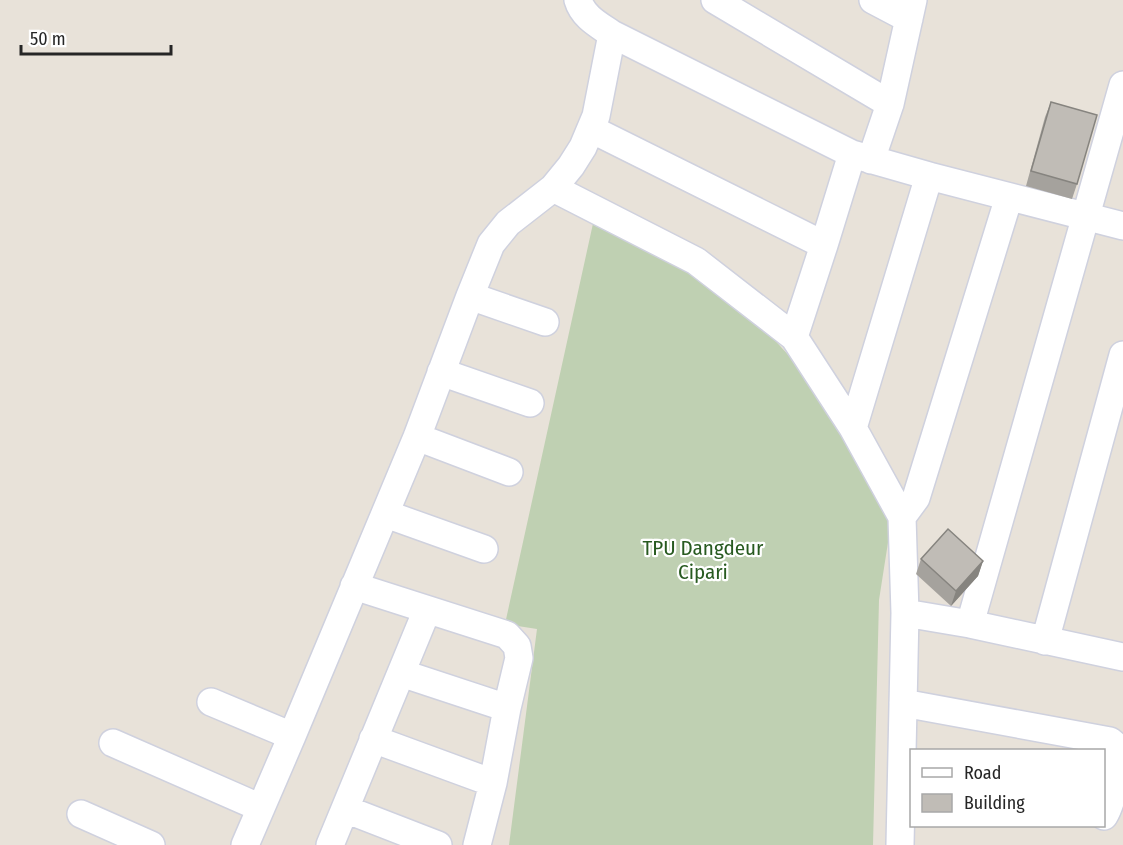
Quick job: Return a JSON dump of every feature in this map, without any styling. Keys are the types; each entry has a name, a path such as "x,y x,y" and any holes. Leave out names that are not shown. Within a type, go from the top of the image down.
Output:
{"street":[{"path":"578,0 583,11 592,21 612,34 861,157 1123,226"},
{"path":"715,0 890,104"},
{"path":"794,337 824,245 861,157 890,104 911,10 873,0"},
{"path":"245,845 386,514 491,244 508,223 553,188 583,147 596,116 612,34"},
{"path":"970,624 1123,86"},
{"path":"591,129 824,245"},
{"path":"854,428 929,176"},
{"path":"553,188 696,261 794,337 854,428 902,517 906,784 900,845"},
{"path":"902,517 916,498 1009,197"},
{"path":"470,296 545,322"},
{"path":"1045,641 1123,355"},
{"path":"441,372 530,402"},
{"path":"417,437 509,472"},
{"path":"386,514 484,549"},
{"path":"354,586 507,635 517,646 519,658 493,783 477,845"},
{"path":"330,845 427,610"},
{"path":"905,613 970,624 1045,641 1121,650"},
{"path":"401,673 507,708"},
{"path":"211,702 292,735"},
{"path":"903,703 1110,741 1117,751 1117,762 1112,795 1105,814"},
{"path":"373,739 493,783"},
{"path":"113,743 261,808"},
{"path":"345,809 438,845"},
{"path":"81,814 151,845"}],"green space":[{"name":"TPU Dangdeur Cipari","path":"594,219 725,286 846,418 894,504 879,600 873,845 509,845 537,629 505,624"}],"building":[{"path":"1051,102 1097,115 1077,184 1031,171"},
{"path":"948,529 983,561 956,591 921,559"}]}
